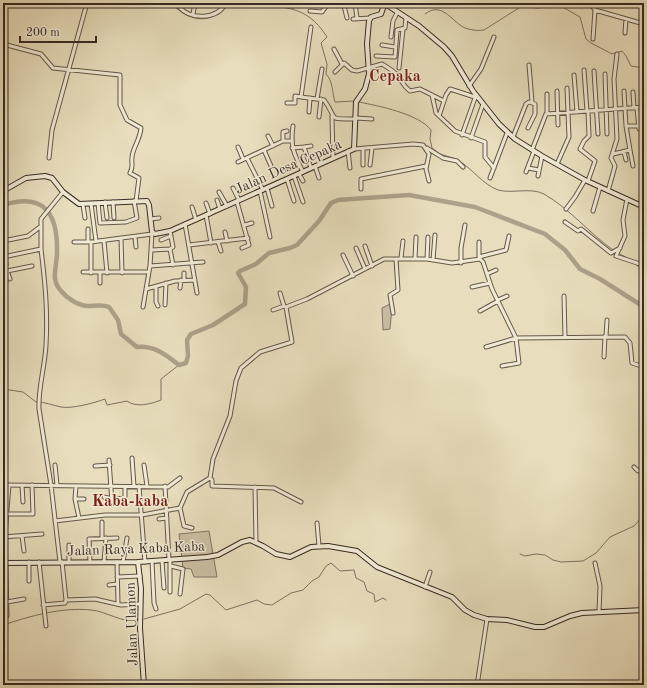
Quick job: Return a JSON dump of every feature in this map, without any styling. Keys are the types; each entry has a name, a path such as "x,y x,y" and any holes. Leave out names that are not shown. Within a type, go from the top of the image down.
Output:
{"street":[{"path":"49,158 52,130 67,71 87,3"},
{"path":"178,3 178,6 184,12 206,17 223,9 226,3"},
{"path":"193,14 195,3"},
{"path":"268,3 293,6 295,3"},
{"path":"310,11 322,12 327,5 331,3"},
{"path":"337,3 344,6 355,3 355,18 370,18 381,14 384,4 406,18 430,34 452,56 476,98 483,104 507,133 542,156 587,181 644,206"},
{"path":"590,3 595,10 644,24"},
{"path":"344,6 347,18"},
{"path":"593,40 595,10"},
{"path":"392,37 393,21 397,13"},
{"name":"Jalan Desa Cepaka","path":"152,234 170,230 208,215 354,149 357,100 366,89 369,68 367,42 370,18"},
{"path":"399,68 403,29 405,28 406,18"},
{"path":"625,33 626,19"},
{"path":"301,97 311,27"},
{"path":"376,56 394,58 397,30 403,29"},
{"path":"469,86 481,69 494,37"},
{"path":"3,44 40,54 52,68 67,71 120,75 120,105 127,120 141,128 140,138 131,158 134,166 130,173 139,178 135,201 137,218 119,222 100,223 98,203"},
{"path":"382,45 396,47"},
{"path":"334,49 342,64"},
{"path":"608,191 616,166 611,159 617,139 614,79 616,54"},
{"path":"342,64 345,63 354,71 382,64 393,71 399,78 401,84 410,91 418,88 444,101"},
{"path":"335,72 342,64"},
{"path":"528,128 535,112 535,105 532,102 529,65"},
{"path":"317,99 322,69"},
{"path":"566,208 587,181 595,161 580,149 584,141 589,136 584,70"},
{"path":"594,71 598,134"},
{"path":"605,74 607,134"},
{"path":"574,75 577,112"},
{"path":"547,114 643,107 642,85"},
{"path":"556,164 568,142 567,88"},
{"path":"440,116 447,92 450,89 476,98"},
{"path":"557,91 558,124"},
{"path":"624,91 626,126 633,166"},
{"path":"626,126 639,127 633,92"},
{"path":"526,172 547,114 547,94"},
{"path":"432,95 436,112 455,131 462,135 485,142 485,157 494,168"},
{"path":"287,103 295,103 295,96 321,99 325,102 332,116 332,158"},
{"path":"309,112 310,98"},
{"path":"462,135 476,98"},
{"path":"319,118 321,99"},
{"path":"513,137 526,103 532,102"},
{"path":"471,138 483,104"},
{"path":"332,116 335,119 372,119"},
{"path":"293,126 291,141 292,148 303,181"},
{"path":"283,141 283,132 286,131"},
{"path":"490,178 507,133"},
{"path":"268,136 273,146"},
{"path":"238,162 283,141 291,141"},
{"path":"354,149 413,144 423,145 443,158 457,161 463,167"},
{"path":"292,148 311,146"},
{"path":"238,147 272,206"},
{"path":"304,147 310,168"},
{"path":"363,148 363,165"},
{"path":"370,165 372,148"},
{"path":"427,148 429,157 426,166 429,181"},
{"path":"264,150 271,166"},
{"path":"613,154 630,150"},
{"path":"348,151 350,168"},
{"path":"624,152 626,160"},
{"path":"538,176 542,156"},
{"path":"315,166 319,178"},
{"path":"361,189 361,179 426,166"},
{"path":"528,168 539,170"},
{"path":"3,191 26,178 45,176 53,179 62,192 78,203 84,205 105,202 148,202 151,219 152,250 143,307"},
{"path":"294,176 303,202"},
{"path":"287,179 294,201"},
{"path":"593,211 600,187"},
{"path":"233,188 248,238 249,246 242,248"},
{"path":"263,190 270,237"},
{"path":"62,192 43,215 40,227 48,310 46,346 38,398 66,600"},
{"path":"219,192 226,206"},
{"path":"627,199 623,220 624,236 617,250 617,257 637,263 644,267"},
{"path":"217,200 220,209"},
{"path":"105,202 107,218"},
{"path":"113,202 114,218"},
{"path":"206,203 211,242"},
{"path":"91,204 96,241"},
{"path":"84,205 85,218"},
{"path":"192,207 196,220"},
{"path":"151,219 159,218"},
{"path":"565,222 578,231 580,229 617,250"},
{"path":"245,225 252,223"},
{"path":"185,224 197,293"},
{"path":"461,263 461,248 465,225"},
{"path":"3,241 28,236 40,227"},
{"path":"88,229 91,273"},
{"path":"170,230 173,248 170,249 173,264"},
{"path":"225,232 226,241"},
{"path":"74,242 104,241 152,234"},
{"path":"433,260 435,235"},
{"path":"161,240 171,236"},
{"path":"273,310 285,307 384,260 396,258 427,259 461,263 506,250 509,236"},
{"path":"135,237 136,247"},
{"path":"415,259 416,237"},
{"path":"427,259 428,237"},
{"path":"121,238 122,273"},
{"path":"189,245 248,238"},
{"path":"104,241 107,273"},
{"path":"401,258 403,241"},
{"path":"218,242 221,251"},
{"path":"479,242 479,258 483,262 490,283 516,338 519,363 502,366"},
{"path":"365,246 372,266"},
{"path":"356,248 365,269"},
{"path":"10,279 4,266 6,265 4,257 41,249"},
{"path":"152,250 170,249"},
{"path":"343,255 353,276"},
{"path":"394,314 390,295 398,290 396,258"},
{"path":"150,266 204,262"},
{"path":"3,273 32,266"},
{"path":"487,274 496,270"},
{"path":"83,272 148,272"},
{"path":"180,288 184,272"},
{"path":"100,273 100,283"},
{"path":"146,289 156,288 166,283 182,280 194,280"},
{"path":"165,305 166,283"},
{"path":"472,287 490,283"},
{"path":"156,288 155,301 158,306"},
{"path":"280,293 285,307 292,342 260,352 241,368 236,381 230,416 213,459 210,478 212,480 212,486 276,489 301,502"},
{"path":"480,311 507,296"},
{"path":"564,296 565,337"},
{"path":"604,357 607,320"},
{"path":"486,348 516,338 606,336 627,338 632,363 644,367"},
{"path":"132,458 134,486"},
{"path":"110,460 112,503"},
{"path":"55,465 57,486"},
{"path":"96,466 110,465"},
{"path":"144,465 147,486"},
{"path":"634,467 638,471 644,471"},
{"path":"3,485 112,487 169,486 180,478"},
{"path":"192,528 184,526 180,508 187,492 210,478"},
{"path":"7,616 4,537 9,485"},
{"path":"22,485 23,502"},
{"path":"3,517 33,514 32,485"},
{"path":"76,486 75,499 79,518"},
{"path":"139,486 145,562"},
{"path":"165,486 169,560 171,566 170,592"},
{"path":"118,499 125,497 125,487"},
{"path":"255,487 256,542 276,554 290,557 307,548 319,546 357,551 377,567 452,598 474,616 487,619 507,620 539,628 549,626 570,616 599,612 644,610"},
{"path":"104,497 112,499"},
{"path":"75,499 84,499"},
{"path":"140,502 149,502"},
{"path":"55,521 105,515 142,515 167,512 180,508"},
{"path":"159,519 167,518"},
{"path":"102,522 104,562"},
{"path":"317,523 319,546"},
{"path":"4,537 42,534"},
{"path":"22,536 24,551"},
{"path":"90,562 89,539 117,538"},
{"path":"123,562 127,538"},
{"name":"Jalan Raya Kaba Kaba","path":"5,563 162,561 215,556 244,541 256,542"},
{"path":"69,545 69,562"},
{"path":"152,561 154,603 156,608"},
{"path":"162,561 164,588"},
{"path":"29,562 29,581"},
{"path":"39,562 46,626"},
{"path":"117,562 118,604"},
{"name":"Jalan Ulamon","path":"138,562 140,576 139,604 144,685"},
{"path":"595,563 600,586 599,612"},
{"path":"171,566 183,569 180,594"},
{"path":"425,587 430,572"},
{"path":"117,577 140,576"},
{"path":"109,585 117,584"},
{"path":"7,602 24,599"},
{"path":"43,606 65,603 66,600 95,599 118,604 139,604"},
{"path":"478,679 487,619"}],"shaded area":[{"path":"390,304 392,306 390,329 383,330 382,308"},
{"path":"209,531 217,577 194,577 191,569 183,568 179,534"}],"waterway":[{"path":"170,3 177,9 190,16 203,19 217,14 224,9"},
{"path":"226,7 231,3"},
{"path":"241,3 245,5 291,9 301,12 310,18 319,26 327,37 321,43 327,64 326,74 331,83 335,102 354,101"},
{"path":"425,14 436,10 441,11 446,13 463,27 470,30 484,30 522,6 537,8 559,5 580,17 586,39 591,43 612,54 622,51 631,66 644,68"},
{"path":"359,102 418,119 431,130 430,139 432,148 440,154 456,159"},
{"path":"459,161 487,184 498,190 533,191 544,194 571,214 613,250"},
{"path":"3,205 17,202 29,202 39,204 46,210 55,227 57,239 55,277 61,291 69,299 76,303 87,306 101,305 109,307 118,320 121,334 137,347 154,349 179,365 186,363 188,356 187,340 191,334 213,325 245,304 246,287 238,273 256,264 269,253 297,245 319,221 331,203 338,200 409,195 475,207 545,234 565,250 580,269 600,279 644,307"},
{"path":"618,253 631,260"},
{"path":"3,389 23,392 36,402 61,407 89,404 105,399 107,405 127,401 144,405 161,400 161,379 179,365"},
{"path":"520,554 525,556 536,554 545,555 553,560 561,562 583,561 596,553 610,537 634,526 644,515"},
{"path":"144,619 180,609 206,594 210,595 226,610 257,600 264,604 272,605 291,593 303,590 312,581 319,577 326,566 331,563 340,571 354,570 356,578 364,582 367,591 374,594 375,602 383,598 386,600"},
{"path":"3,625 57,611 80,609 97,611 120,619 132,621 138,620"}],"district":[{"name":"Cepaka","path":"395,75"},
{"name":"Kaba-kaba","path":"130,500"}]}
